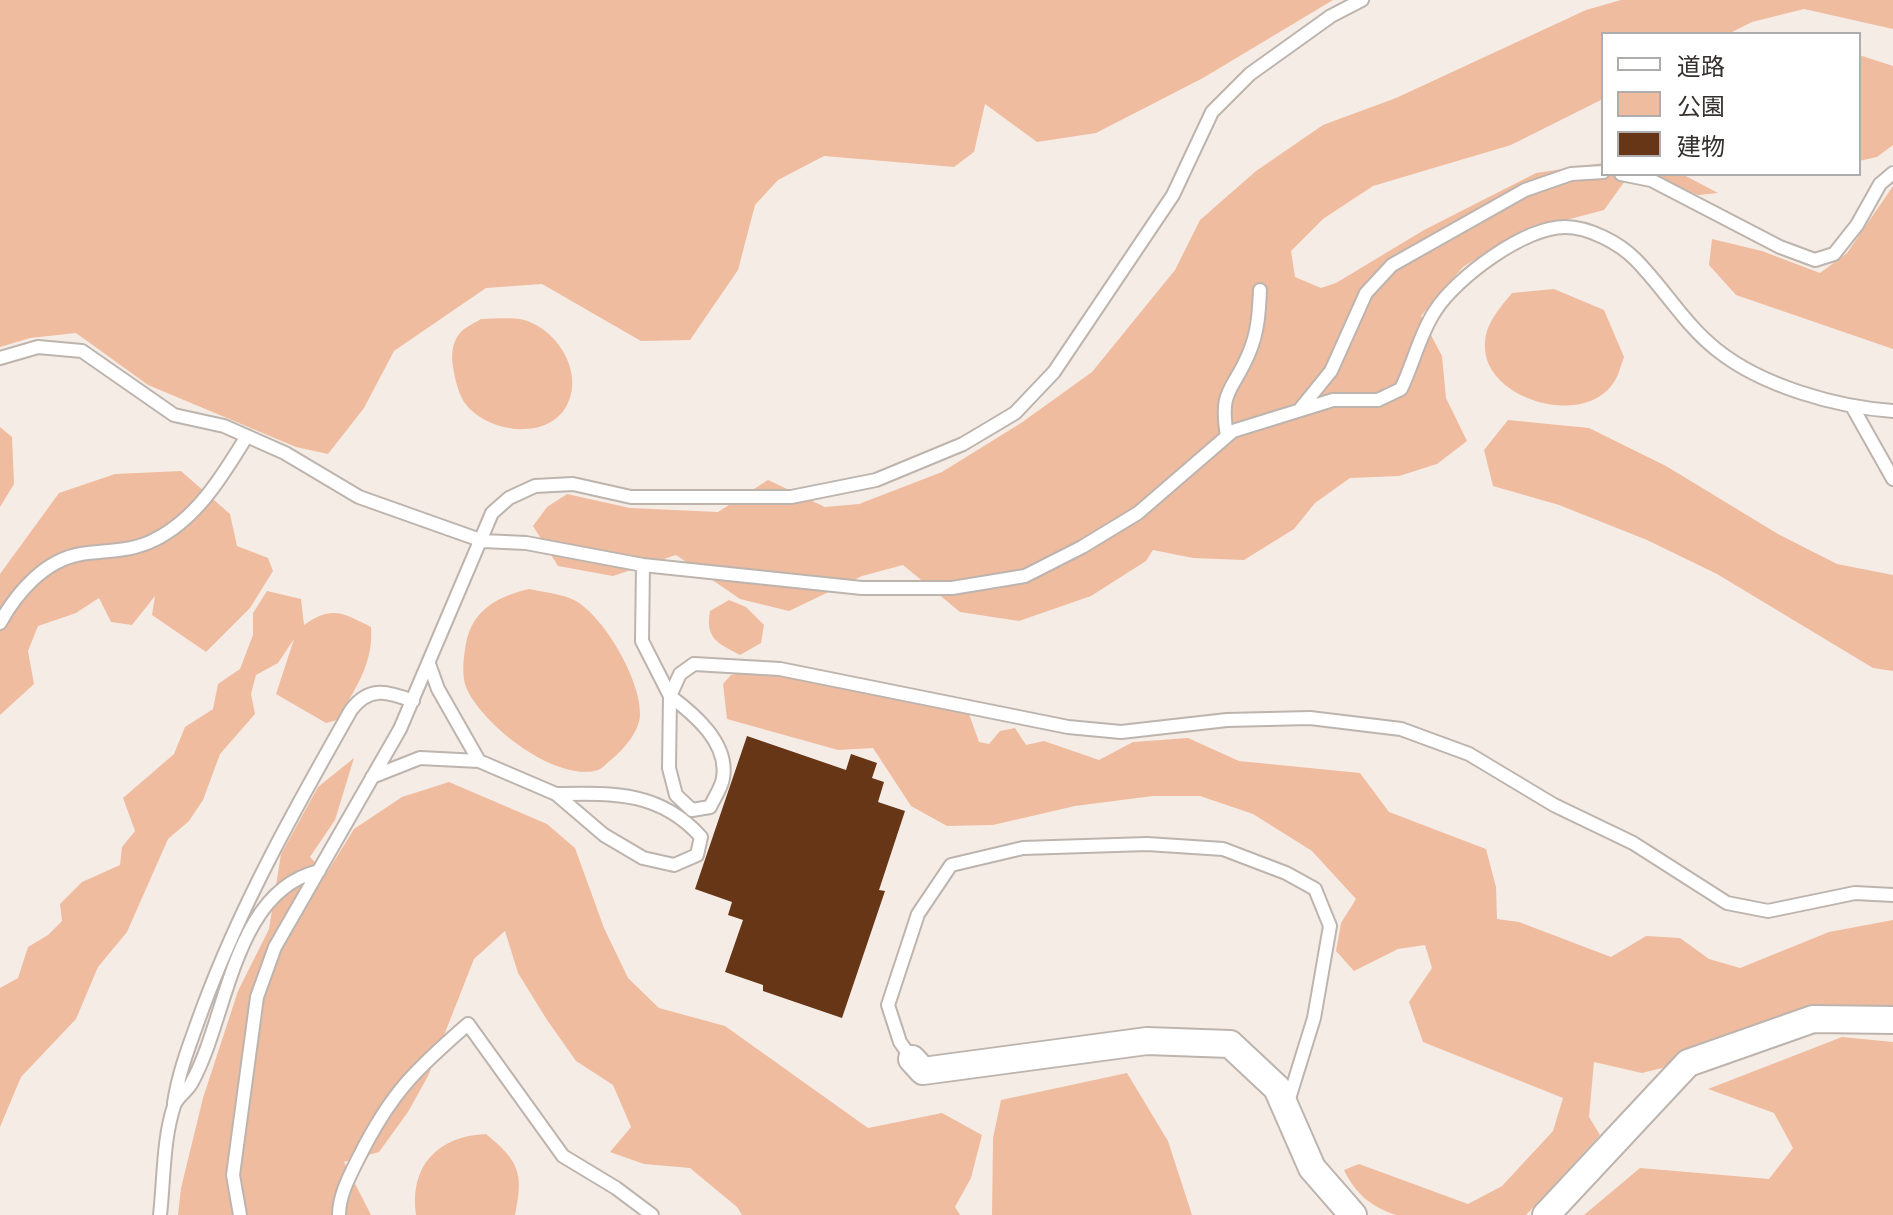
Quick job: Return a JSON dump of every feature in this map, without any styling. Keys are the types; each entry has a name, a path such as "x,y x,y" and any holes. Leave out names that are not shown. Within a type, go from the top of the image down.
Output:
{"street":[{"path":"1546,1215 1688,1063 1813,1019 1893,1020"},
{"path":"912,1059 923,1071 1147,1041 1230,1044 1277,1088 1312,1168 1353,1215"}],"lane":[{"path":"240,1215 233,1175 257,997 275,947 413,701 483,541 492,513 509,498 535,486 573,484 631,497 791,497 876,480 963,444 1015,413 1054,372 1173,195 1212,112 1250,74 1331,16 1362,0"},
{"path":"1299,410 1331,371 1366,293 1392,265 1525,190 1571,174 1601,172"},
{"path":"1631,176 1651,180 1780,247 1815,260 1834,254 1857,225 1880,184 1893,173"},
{"path":"0,358 38,347 82,351 174,415 224,426 285,453 359,497 483,541 526,543 643,565 862,588 952,588 1025,576 1082,547 1138,513 1227,436 1333,400 1378,400 1401,389 1433,313 1454,285 1525,237 1565,227 1603,236 1635,259 1675,310 1718,351 1787,388 1853,408 1893,411"},
{"path":"1227,436 1222,407 1258,327 1260,290"},
{"path":"1331,371 1333,386 1340,394 1356,400"},
{"path":"1853,408 1893,479"},
{"path":"0,623 33,579 57,561 80,554 127,549 154,540 171,528 218,484 247,436"},
{"path":"643,565 642,641 670,696 698,717 720,752 723,777 710,807 692,810 676,795 669,768 670,696 680,674 694,664 780,669 1068,727 1121,732 1227,720 1310,718 1401,729 1469,754 1554,805 1633,843 1727,903 1768,911 1855,893 1893,895"},
{"path":"429,664 438,689 479,761"},
{"path":"160,1215 178,1077 225,948 284,827 361,697 384,690 413,701"},
{"path":"372,777 420,758 479,761 556,794 604,835 643,858 674,865 697,855 701,837 684,818 647,800 613,793 556,794"},
{"path":"912,1059 900,1042 888,1005 918,914 951,865 1023,848 1147,844 1223,849 1286,873 1315,889 1330,926 1314,1018 1286,1109"},
{"path":"174,1103 192,1084 244,943 269,900 300,875 319,871"},
{"path":"339,1215 339,1204 351,1173 381,1112 411,1073 468,1024 563,1156 616,1188 652,1215"}],"green space":[{"path":"0,0 1333,0 1203,78 1096,133 1037,142 985,104 974,152 954,167 824,156 778,180 755,205 738,270 690,340 641,341 542,284 486,288 394,351 364,408 328,454 296,447 148,385 76,333 30,338 0,347"},
{"path":"1621,0 1893,0 1893,29 1804,9 1752,22 1732,32 1601,32 1601,100 1511,145 1373,186 1323,219 1291,251 1295,277 1321,288 1336,283 1424,230 1536,173 1601,163 1601,176 1629,176 1604,210 1517,233 1463,267 1421,316 1442,356 1446,398 1467,441 1437,464 1399,476 1350,478 1315,503 1294,529 1244,560 1193,558 1153,550 1146,561 1091,596 1019,621 960,612 903,565 862,576 789,611 740,599 676,555 613,576 558,566 533,526 547,507 567,494 630,508 718,512 768,480 825,507 859,504 942,472 1021,423 1092,372 1175,270 1200,220 1256,171 1323,125 1396,98 1586,10"},
{"path":"1861,56 1893,66 1893,145 1877,157 1861,161"},
{"path":"1655,176 1686,176 1718,193 1698,195"},
{"path":"1893,186 1893,349 1736,295 1709,265 1712,239 1762,251 1820,273 1847,253"},
{"path":"1554,289 1604,310 1624,357 1612,385 1597,398 1579,404 1558,405 1517,393 1500,380 1489,365 1485,347 1490,324 1512,293"},
{"path":"481,319 524,320 537,325 558,343 570,368 572,381 566,407 556,418 530,429 515,429 486,420 464,402 452,363 453,349 460,333"},
{"path":"1508,420 1589,428 1666,466 1778,534 1837,564 1893,575 1893,671 1873,668 1717,574 1647,540 1559,505 1493,486 1484,450"},
{"path":"0,427 12,437 14,484 0,507"},
{"path":"181,471 230,514 237,546 268,558 273,571 250,608 206,652 152,615 155,596 132,625 111,622 99,598 76,613 38,626 28,651 34,684 0,715 0,574 59,493 115,474"},
{"path":"529,589 565,597 587,609 609,636 628,668 639,700 637,727 621,750 598,770 581,772 562,768 522,747 487,717 466,687 463,668 467,637 472,626 494,602"},
{"path":"267,591 301,599 304,625 322,615 338,613 371,627 366,664 356,686 337,720 326,723 276,694 294,639 278,663 256,675 251,694 255,714 220,754 203,800 189,821 168,839 127,932 98,967 76,1019 21,1077 0,1127 0,988 18,978 28,947 48,935 62,921 60,904 82,882 120,865 122,847 135,831 123,798 174,754 185,727 213,709 218,684 240,669 253,635 253,613"},
{"path":"729,600 746,607 764,625 761,643 740,655 714,639 709,628 710,611"},
{"path":"751,671 799,677 969,714 979,742 989,744 1000,731 1015,728 1026,745 1044,741 1099,760 1133,742 1188,738 1239,761 1360,773 1389,812 1486,849 1496,887 1497,919 1519,922 1611,957 1646,936 1680,938 1709,959 1740,968 1829,932 1893,920 1893,1011 1642,1073 1594,1062 1589,1117 1600,1135 1526,1215 1396,1215 1365,1198 1344,1170 1359,1164 1468,1204 1502,1186 1553,1131 1563,1098 1423,1042 1409,1002 1432,968 1425,945 1398,949 1354,971 1336,951 1341,923 1356,899 1312,851 1253,814 1200,796 1153,796 1075,806 993,825 947,826 911,806 873,748 838,750 727,719 723,684 731,675"},
{"path":"354,758 335,820 310,857 326,874 354,829 402,797 449,782 547,824 575,848 604,928 628,978 659,1008 725,1026 868,1128 942,1113 982,1135 971,1178 955,1207 960,1215 742,1215 737,1207 690,1168 644,1164 610,1152 631,1127 613,1085 576,1061 547,1020 518,973 505,931 474,959 428,1076 408,1112 379,1152 344,1162 371,1215 178,1215 181,1188 203,1098 238,991 269,929 281,854 318,787"},
{"path":"1842,1037 1893,1042 1893,1215 1584,1215 1640,1168 1769,1179 1793,1148 1774,1113 1708,1089"},
{"path":"1127,1073 1168,1141 1192,1215 992,1215 993,1138 1001,1100"},
{"path":"486,1134 506,1152 516,1169 519,1188 515,1215 416,1215 417,1182 430,1157 454,1141"}],"building":[{"path":"747,736 846,770 851,754 877,763 872,778 884,782 878,802 905,811 879,890 885,891 842,1018 763,991 763,985 725,972 743,920 728,915 732,902 695,889"}]}
